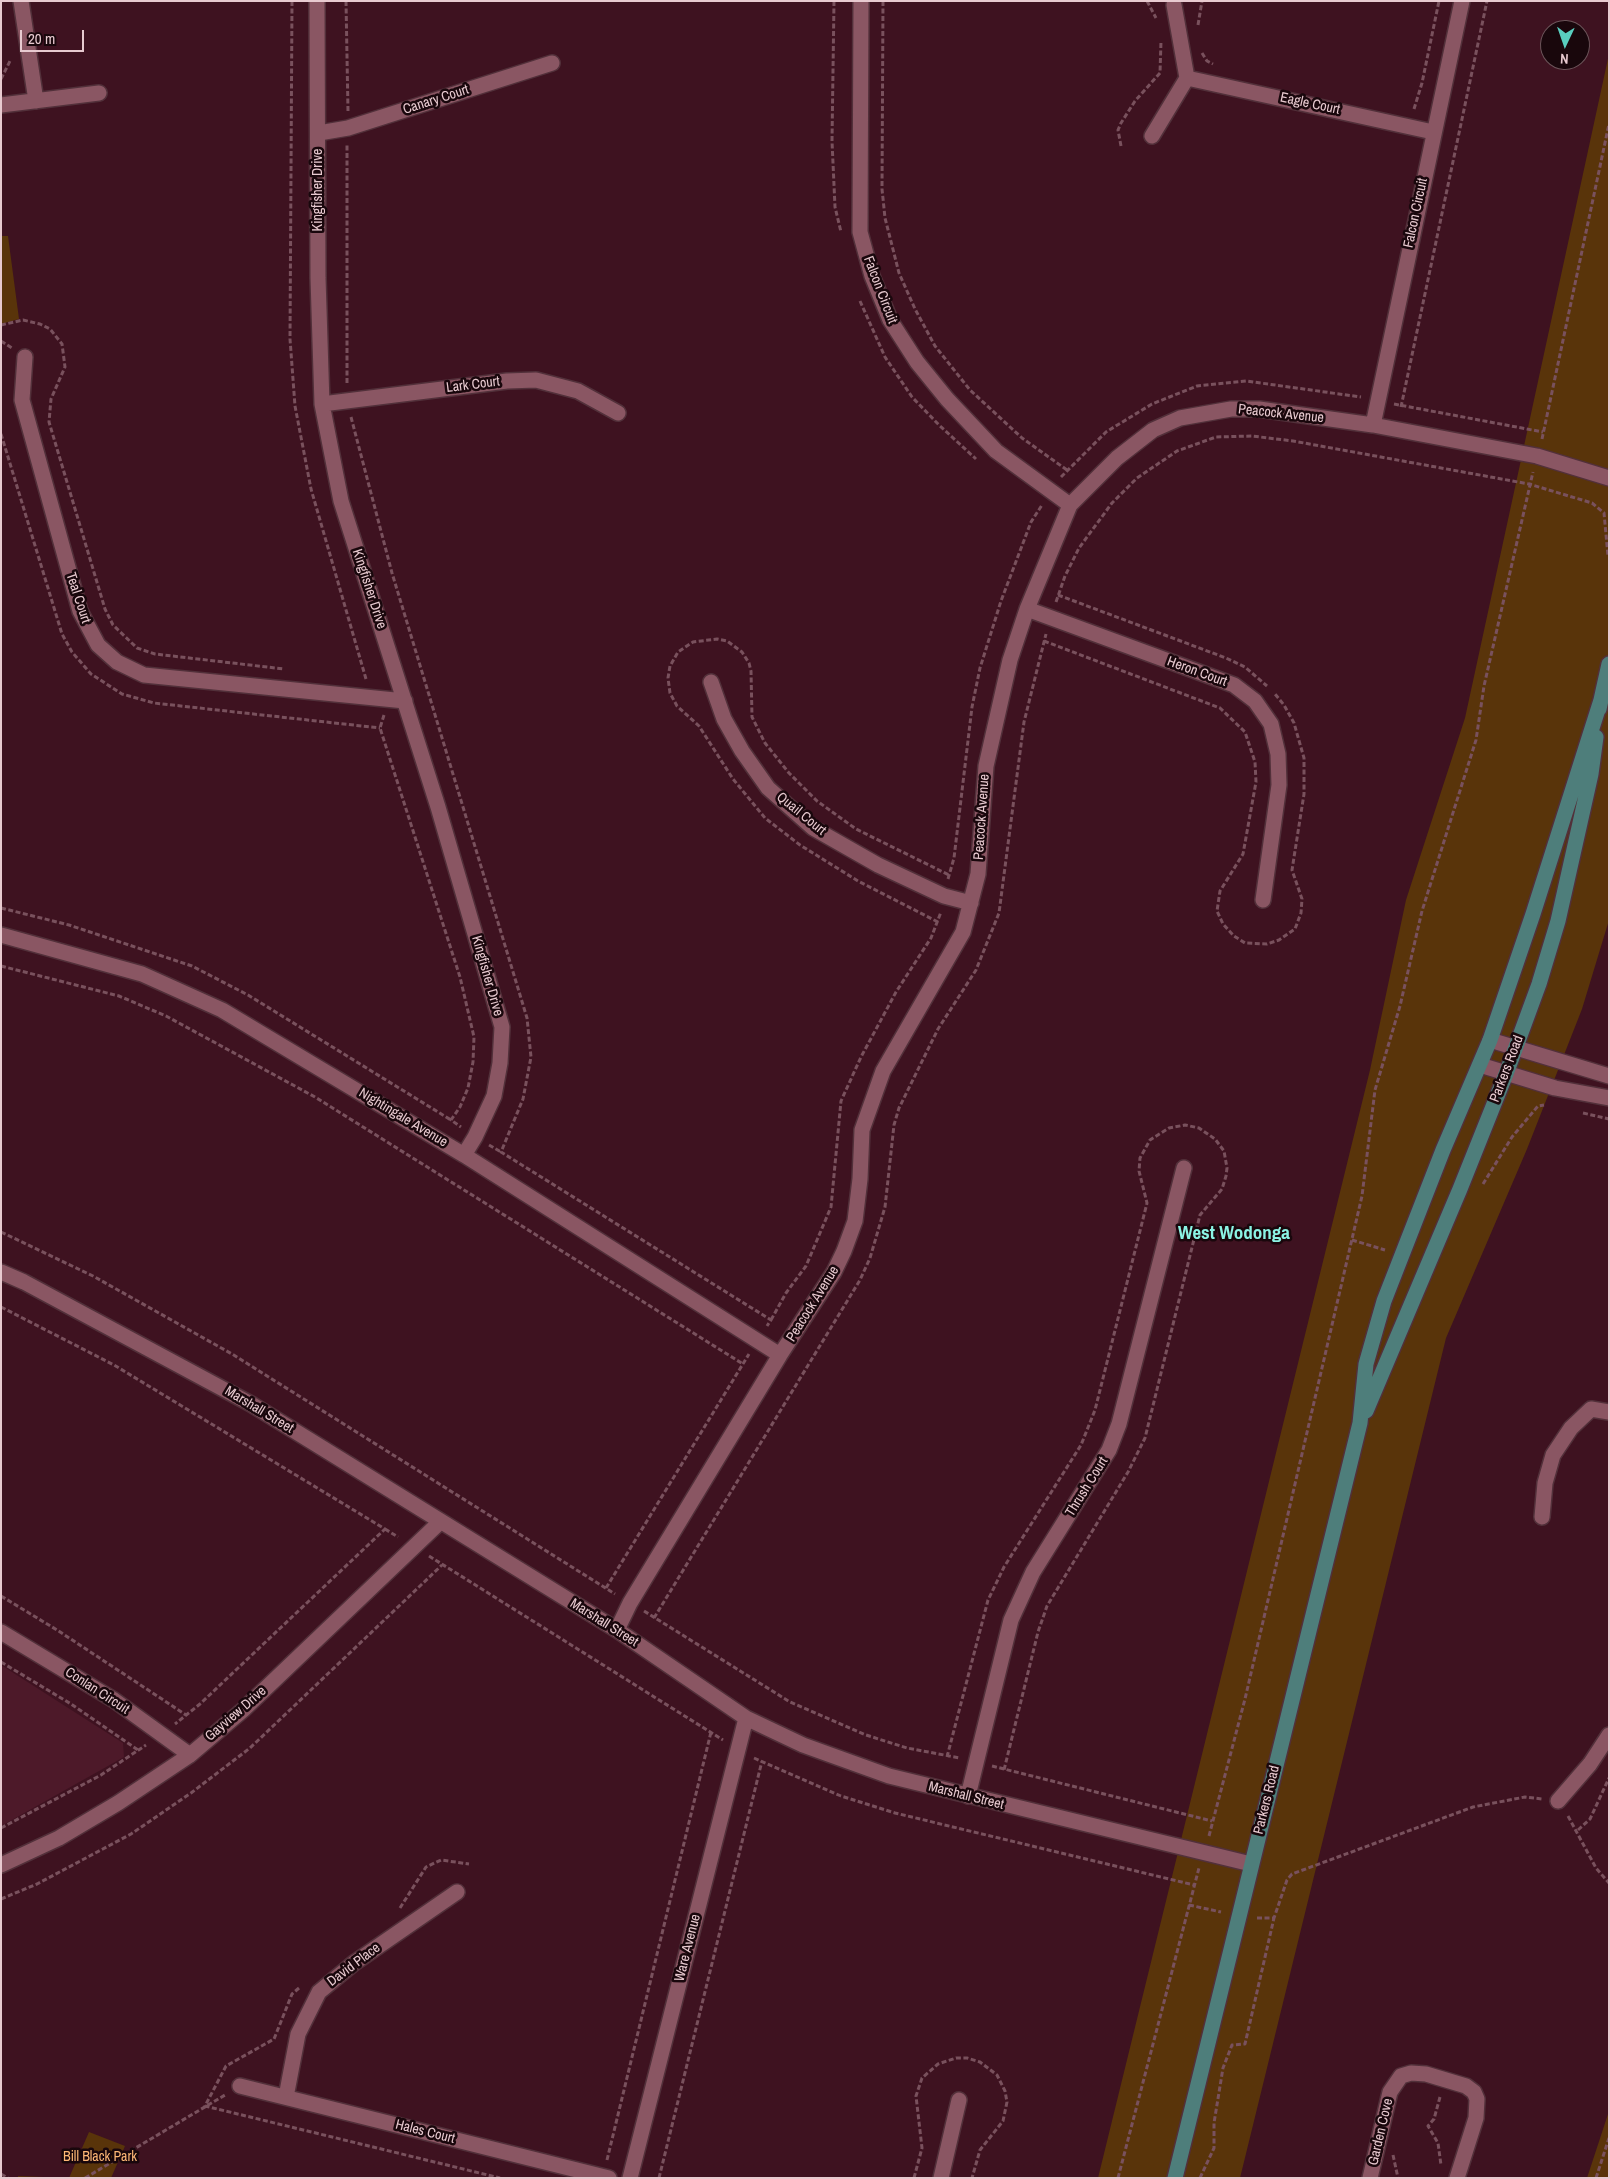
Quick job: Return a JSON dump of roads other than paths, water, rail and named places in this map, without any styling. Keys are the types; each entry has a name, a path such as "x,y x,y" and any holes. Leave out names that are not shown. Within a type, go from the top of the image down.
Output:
{"main road":[{"name":"Parkers Road","path":"1360,1423 1506,1074 1539,984 1558,921 1591,774 1601,700 1609,664"},
{"name":"Parkers Road","path":"1175,2178 1360,1423 1366,1364 1384,1301 1443,1150 1490,1040 1539,896 1601,700"}],"street":[{"path":"21,1 36,102"},
{"name":"Kingfisher Drive","path":"317,1 319,133 318,278 322,404 341,501 405,700 502,1028 500,1063 494,1096 475,1137 464,1155"},
{"name":"Falcon Circuit","path":"861,1 860,232 872,276 890,320 917,362 947,399 996,451 1051,489 1070,505"},
{"name":"Falcon Circuit","path":"1373,424 1462,1"},
{"path":"1152,136 1187,78 1174,5"},
{"name":"Canary Court","path":"319,133 348,128 552,63"},
{"name":"Eagle Court","path":"1187,78 1433,132"},
{"path":"1,105 100,94"},
{"name":"Teal Court","path":"25,357 22,400 80,612 98,645 117,662 144,675 364,698 405,700"},
{"name":"Lark Court","path":"322,404 507,380 536,380 578,391 618,413"},
{"name":"Peacock Avenue","path":"617,1630 630,1603 780,1355 834,1272 844,1251 855,1221 860,1179 862,1130 882,1071 900,1037 963,932 978,874 986,766 1010,660 1027,609 1070,505 1117,458 1153,430 1180,418 1231,409 1259,409 1373,424 1537,456 1609,478"},
{"name":"Heron Court","path":"1027,609 1234,685 1254,701 1271,724 1278,754 1279,784 1263,900"},
{"name":"Quail Court","path":"711,682 724,719 742,751 768,788 813,828 878,865 944,896 971,903"},
{"name":"Nightingale Avenue","path":"1,935 142,974 179,989 222,1010 464,1155 780,1355"},
{"path":"1490,1040 1609,1076"},
{"path":"1480,1065 1555,1088 1609,1098"},
{"name":"Thrush Court","path":"968,1796 1011,1620 1021,1594 1105,1457 1120,1424 1184,1168"},
{"name":"Marshall Street","path":"1,1272 24,1282 251,1404 617,1630 746,1718 802,1744 889,1776 1203,1854 1251,1864"},
{"path":"1542,1517 1545,1484 1553,1455 1571,1428 1591,1408 1609,1412"},
{"name":"Gayview Drive","path":"1,1865 59,1838 118,1803 190,1755 243,1710 440,1522"},
{"name":"Conlan Circuit","path":"1,1632 114,1700 190,1755"},
{"name":"Ware Avenue","path":"630,2178 746,1718"},
{"path":"1558,1801 1590,1764 1609,1735"},
{"name":"David Place","path":"286,2097 298,2034 319,1992 354,1963 457,1892"},
{"name":"Garden Cove","path":"1370,2178 1394,2083 1401,2076 1411,2073 1466,2086 1474,2092 1478,2108 1457,2178"},
{"name":"Hales Court","path":"240,2086 606,2177"},
{"path":"941,2178 959,2100"}],"district":[{"name":"West Wodonga","path":"1234,1234"}],"park label":[{"name":"Bill Black Park","path":"100,2157"}]}
